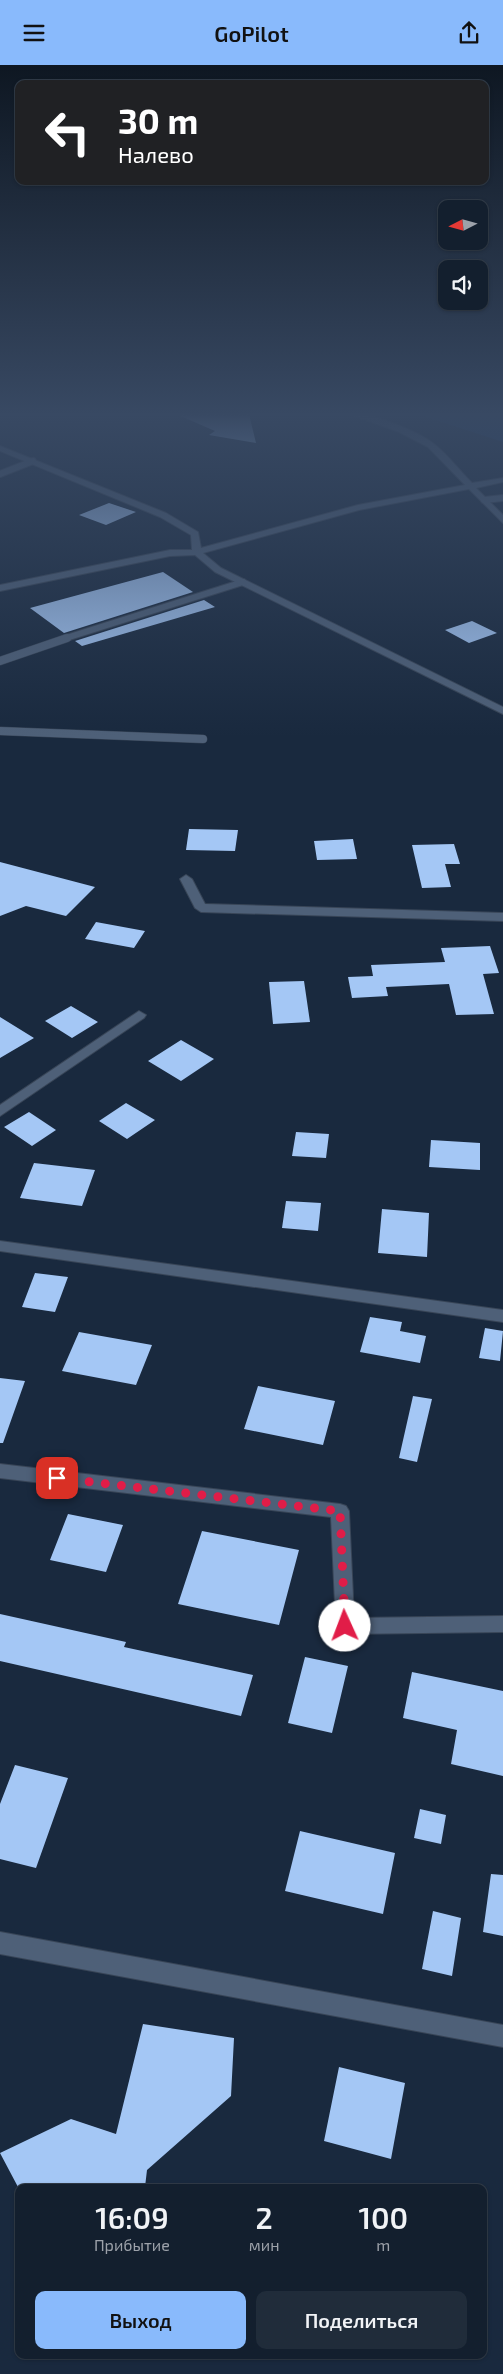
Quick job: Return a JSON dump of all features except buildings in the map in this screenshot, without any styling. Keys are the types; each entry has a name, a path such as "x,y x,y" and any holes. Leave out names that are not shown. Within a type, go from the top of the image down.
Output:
{"street":[{"path":"175,522 196,534 197,552 218,569 503,711"},
{"path":"0,588 170,553 197,552 308,522"},
{"path":"186,879 201,908 503,917"},
{"path":"0,1112 139,1015"},
{"path":"0,1246 503,1316"},
{"path":"0,1471 340,1511 345,1626 503,1624"},
{"path":"0,1943 503,2036"}],"lane":[{"path":"0,661 13,655 244,582"},
{"path":"0,731 203,739"}],"route":[{"path":"57,1478 340,1511 345,1626"}]}
